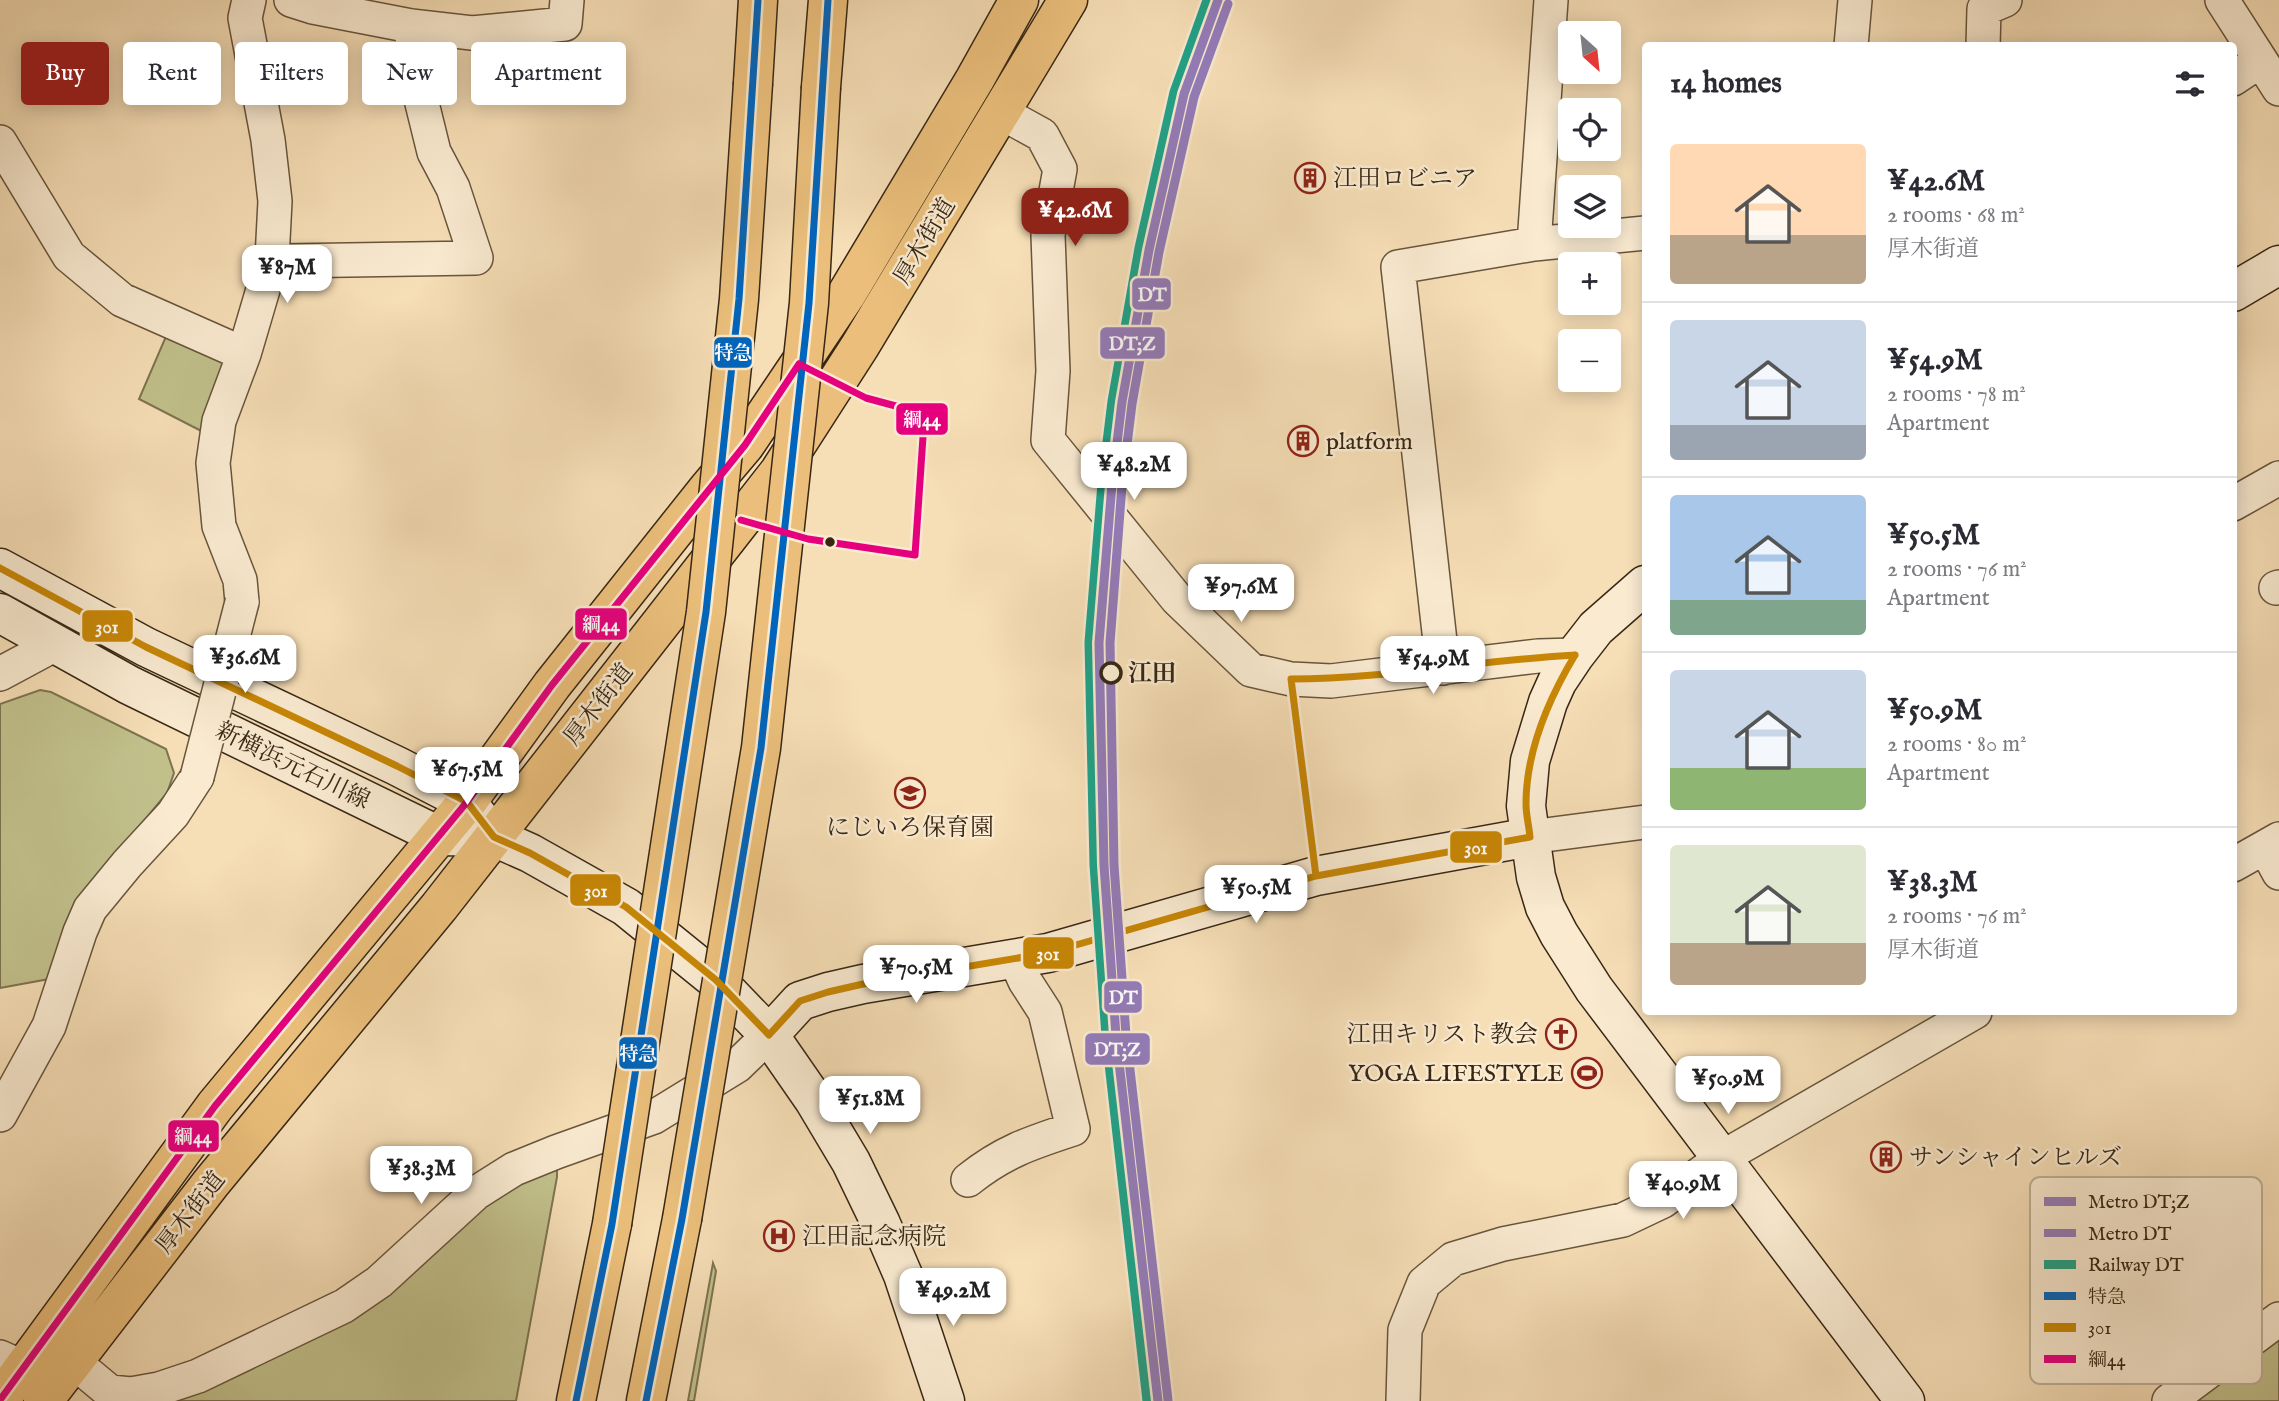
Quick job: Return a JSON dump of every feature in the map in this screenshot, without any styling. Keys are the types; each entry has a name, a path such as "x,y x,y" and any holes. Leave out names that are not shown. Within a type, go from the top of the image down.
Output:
{"highway":[{"path":"576,1401 611,1224 705,612 739,299 758,0"},
{"path":"646,1401 682,1219 761,747 809,303 828,0"},
{"name":"厚木街道","path":"27,1381 215,1106 467,802 552,685 745,445 846,295 1019,0"},
{"name":"厚木街道","path":"27,1381 211,1183 494,837 779,472 860,346 1068,0"}],"street":[{"path":"0,1115 48,1027 90,909 173,814 197,777 243,602 240,580 219,526 213,463 219,421 244,354 272,259 275,201 268,141 245,18 249,0"},
{"path":"291,0 313,7 411,26 472,33 565,24 567,0"},
{"path":"1534,244 1551,0"},
{"path":"1851,42 1855,0"},
{"path":"1983,42 1984,9 2005,0"},
{"path":"2222,0 2279,89"},
{"path":"272,259 476,258 453,188 434,152 416,79 411,26"},
{"path":"2237,76 2260,61"},
{"path":"1002,113 1042,135 1060,169 1048,236 1053,371 1048,440 1177,599 1251,670 1291,679 1331,681 1538,656 1575,655"},
{"path":"0,142 69,256 122,300 244,354"},
{"path":"1443,668 1398,267 1534,244 1642,233"},
{"path":"2237,290 2279,265"},
{"path":"2237,502 2279,478"},
{"name":"新横浜元石川線","path":"0,568 146,647 467,802"},
{"path":"1642,588 1596,628 1575,655 1548,702 1530,761 1526,806 1536,877 1545,907 1594,989 1905,1401"},
{"name":"新横浜元石川線","path":"0,613 129,685 439,836"},
{"path":"0,674 54,645"},
{"path":"467,802 494,837"},
{"path":"27,1381 131,1394 159,1389 198,1376 344,1306 379,1282 476,1193 514,1168 654,1117 737,1066 800,1001 863,984 1061,949 1316,876 1530,837 1642,822"},
{"path":"439,836 494,837 530,853 626,907 716,980 769,1035 814,1100 851,1162 881,1224 903,1275 945,1401"},
{"path":"2237,864 2274,853"},
{"path":"968,1181 1001,1156 1025,1144 1073,1129 1045,1012 1015,959"},
{"path":"1402,1401 1405,1330 1424,1283 1453,1259 1503,1244 1623,1220 1663,1201 1723,1157 1970,1015"},
{"path":"2262,1332 2279,1319"},
{"path":"2169,1401 2192,1384"}],"shaded area":[{"path":"167,334 236,365 211,436 139,399"},
{"path":"40,690 51,692 166,749 174,773 167,793 93,882 49,979 0,988 0,704"},
{"path":"552,1166 557,1170 557,1177 516,1401 177,1401 184,1392 476,1205"},
{"path":"713,1263 716,1271 694,1401 688,1401"},
{"path":"2279,1334 2279,1401 2192,1401 2214,1384 2262,1384 2262,1347"}],"metro line":[{"name":"DT;Z","path":"1158,1401 1116,1036 1104,865 1099,643 1112,484 1122,402 1149,250 1184,94 1218,0"},
{"name":"DT","path":"1168,1400 1126,1035 1114,865 1110,643 1122,485 1132,404 1159,252 1194,97 1228,4"}],"rail line":[{"name":"DT","path":"1147,1401 1106,1037 1094,865 1089,642 1102,483 1112,401 1139,248 1174,92 1207,0"}],"transit line":[{"name":"特急","path":"576,1401 612,1224 706,612 739,299 758,0"},
{"name":"特急","path":"646,1401 682,1219 761,748 809,303 828,0"},
{"name":"綱44","path":"799,364 866,398 918,412 924,422 915,555"},
{"name":"綱44","path":"0,1400 215,1106 467,802 552,685 745,445 799,364"},
{"name":"綱44","path":"741,520 808,539 915,555"},
{"name":"301","path":"0,568 146,647 467,802 494,837 530,853 626,907 716,980 769,1035"},
{"name":"301","path":"1291,679 1398,673 1575,655"},
{"name":"301","path":"769,1035 800,1001 828,992 1048,953 1316,876 1530,837 1526,804 1534,745 1556,690 1575,655"},
{"name":"301","path":"1291,679 1316,876"}],"place":[{"name":"江田ロビニア","path":"1310,178"},
{"name":"platform","path":"1303,441"},
{"name":"江田","path":"1111,673"},
{"name":"にじいろ保育園","path":"910,793"},
{"name":"江田キリスト教会","path":"1561,1034"},
{"name":"YOGA LIFESTYLE","path":"1587,1073"},
{"name":"サンシャインヒルズ","path":"1886,1157"},
{"name":"江田記念病院","path":"779,1236"}]}
